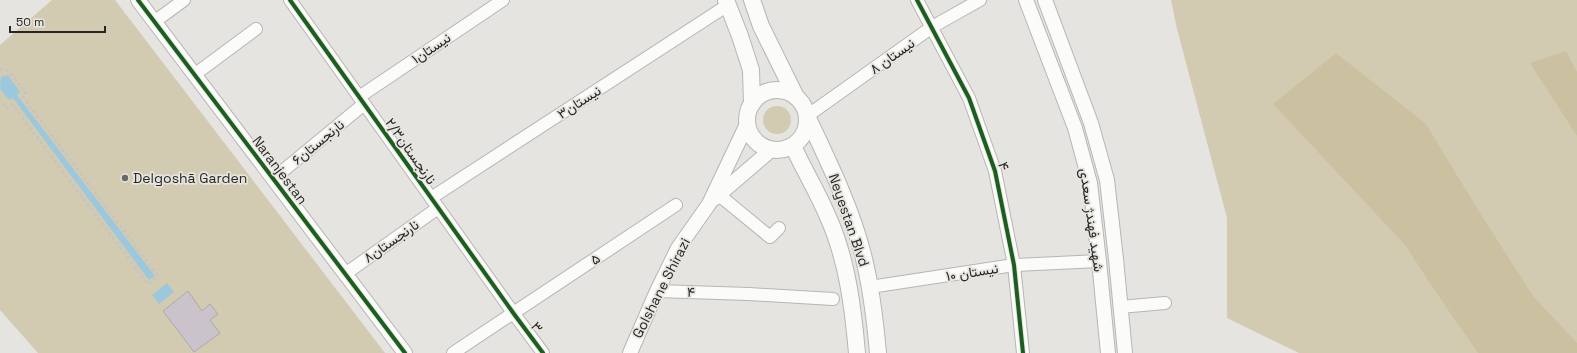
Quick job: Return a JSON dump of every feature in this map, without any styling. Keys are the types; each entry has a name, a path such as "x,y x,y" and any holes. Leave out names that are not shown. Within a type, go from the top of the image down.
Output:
{"main road":[{"path":"752,0 760,26 796,97"},
{"path":"727,3 751,70 752,104"},
{"path":"778,90 787,92 796,97 801,102 807,116 807,125 800,140 793,146 786,149 771,150 762,147 755,141 747,124 747,117 752,104 759,96 778,90"},
{"name":"Neyestan Blvd","path":"807,116 823,149 848,210 862,251 870,287 878,353"},
{"name":"Neyestan Blvd","path":"793,146 828,217 842,256 851,300 857,353"}],"street":[{"name":"Naranjestan","path":"138,0 405,353"},
{"path":"154,22 184,0"},
{"name":"۲/۳نارنجستان","path":"290,0 514,314"},
{"name":"۱نیستان","path":"361,101 503,0"},
{"name":"۴","path":"917,0 969,98 995,171 1014,265 1023,353"},
{"name":"نیستان ۸","path":"807,116 932,27 980,0"},
{"name":"شهید فهندژ سعدی","path":"1026,0 1079,142 1090,183 1108,353"},
{"name":"شهید فهندژ سعدی","path":"1045,0 1091,123 1107,180 1125,353"},
{"name":"۳نیستان","path":"431,198 727,3"},
{"path":"194,75 256,29"},
{"name":"۶نارنجستان","path":"273,179 361,101"},
{"path":"714,199 747,124"},
{"path":"714,199 771,150"},
{"path":"714,199 770,237 779,228"},
{"name":"Golshane Shirazi","path":"630,353 657,291 678,248 714,199"},
{"name":"۵","path":"453,353 514,314 676,205"},
{"name":"۸نارنجستان","path":"345,274 438,208"},
{"name":"نیستان ۱۰","path":"870,287 1014,265 1099,261"},
{"name":"۴","path":"657,291 833,299"},
{"path":"1120,307 1165,303"},
{"name":"۳","path":"514,314 543,353"}],"path":[{"path":"0,69 7,70 26,92 22,96 158,276 148,284 12,104 6,108 0,100"}],"shaded area":[{"name":"Delgoshā Garden","path":"52,0 115,0 385,353 38,353 0,310 0,45"},
{"path":"1171,0 1577,0 1577,353 1299,353 1227,318 1227,218 1177,29"},
{"path":"1566,51 1577,72 1577,136 1530,63"},
{"path":"1336,53 1426,124 1533,296 1577,343 1577,353 1478,353 1406,246 1273,104"},
{"path":"777,106 787,110 791,120 787,130 777,134 767,130 763,120 767,110"}],"water":[{"path":"8,75 20,92 17,95 155,276 149,280 13,98 9,100 0,89 1,77"},
{"path":"167,283 174,292 159,304 152,295"}],"building":[{"path":"188,291 202,311 210,304 218,314 210,320 220,333 194,352 163,311"}],"cycle path":[{"path":"138,0 405,353"},
{"path":"290,0 543,353"},
{"path":"917,0 969,98 995,171 1014,265 1023,353"}],"place":[{"name":"Delgoshā Garden","path":"125,178"}]}
